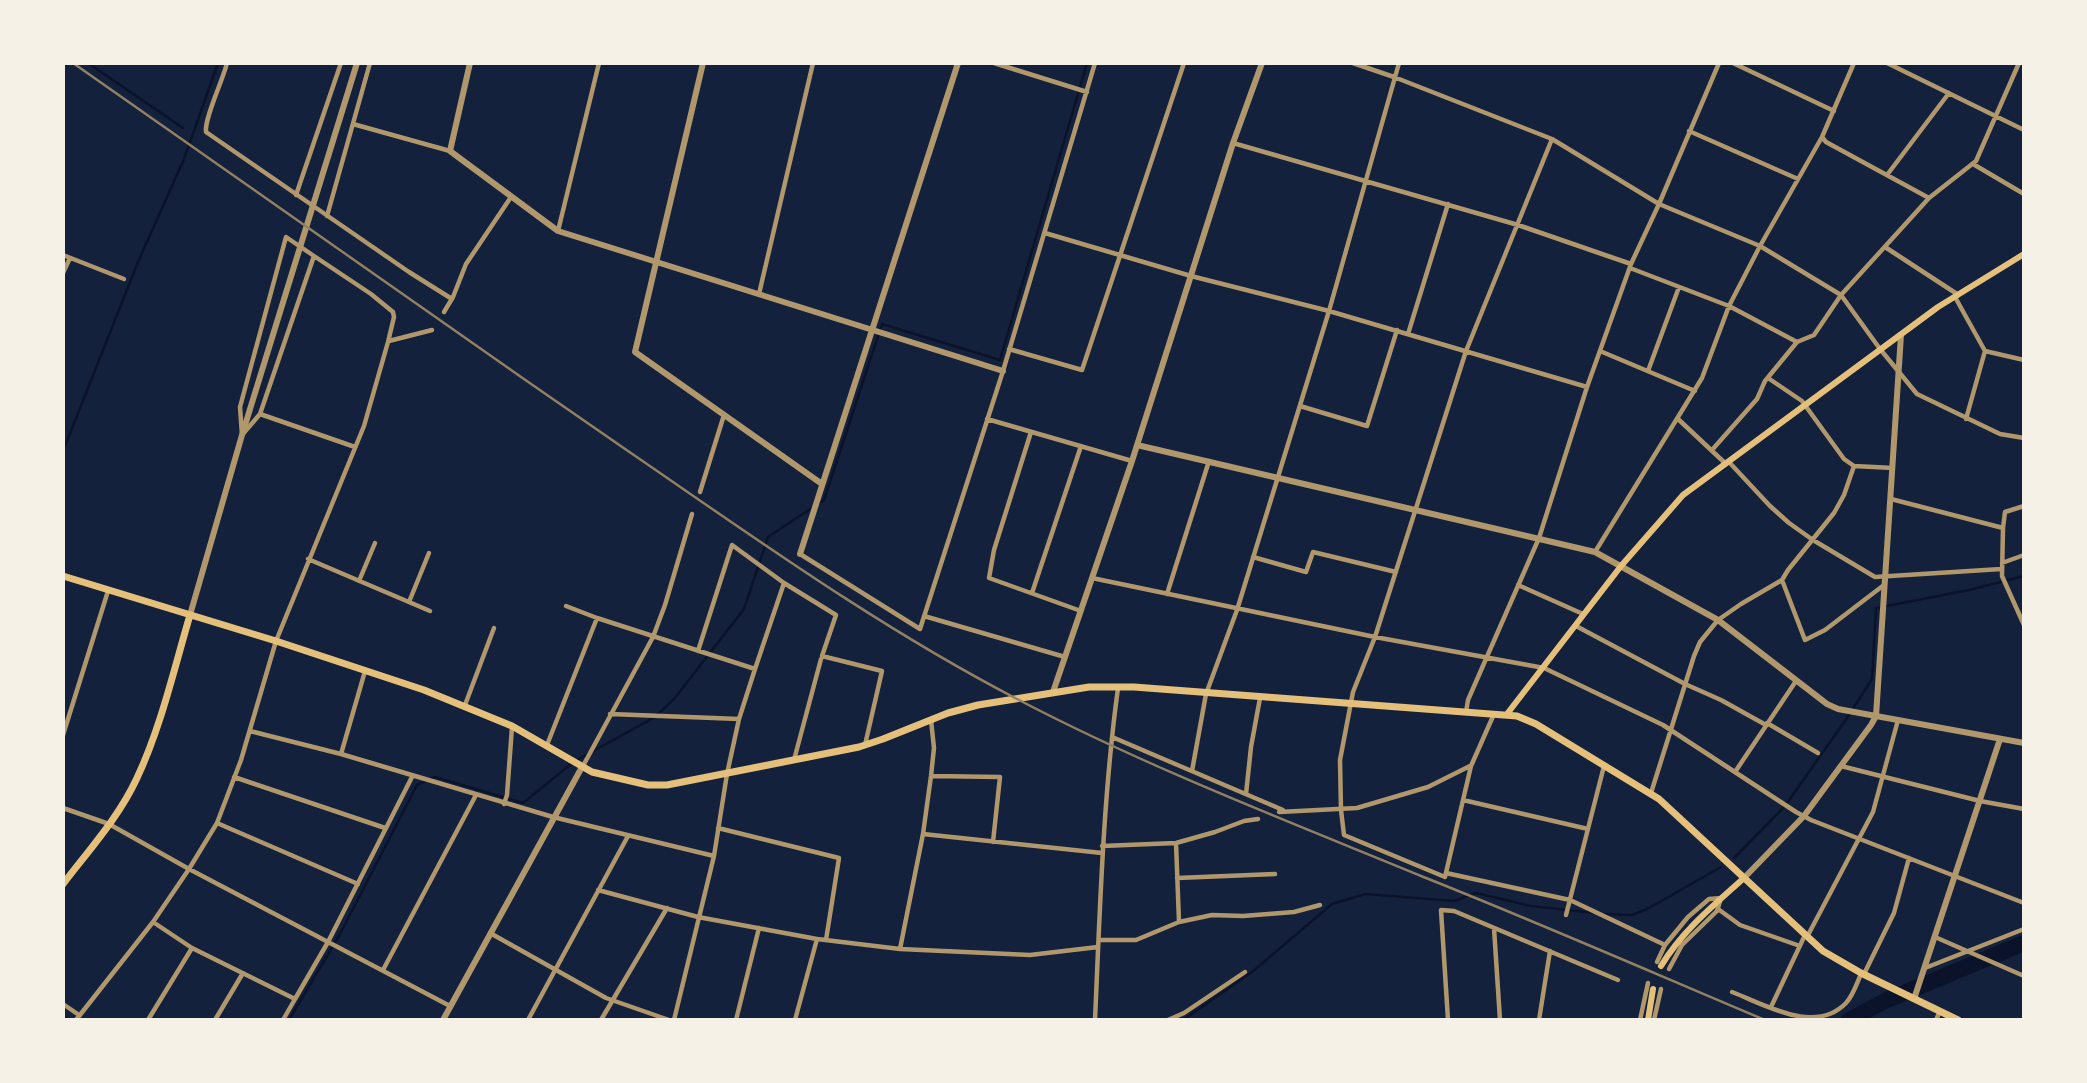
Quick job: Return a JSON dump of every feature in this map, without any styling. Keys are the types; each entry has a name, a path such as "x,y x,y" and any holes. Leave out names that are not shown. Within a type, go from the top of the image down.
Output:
{"main road":[{"path":"1507,715 1621,566 1684,495 1956,295 2024,254"},
{"path":"63,576 276,641 465,705 512,726 582,767 607,777 648,785 667,785 794,761 865,745 930,719 978,705 1089,687 1507,715 1528,720 1651,793 1806,936 1835,959 1958,1020"},
{"path":"63,884 109,824 132,786 149,748 190,615"},
{"path":"1659,964 1684,933 1744,878"},
{"path":"1648,1020 1654,987"}],"street":[{"path":"228,63 207,117 206,132 452,299"},
{"path":"296,195 341,63"},
{"path":"190,615 242,435 357,63"},
{"path":"327,216 370,63"},
{"path":"450,151 470,63"},
{"path":"558,231 599,63"},
{"path":"703,63 635,352 822,484"},
{"path":"759,294 813,63"},
{"path":"958,63 800,554 920,629 1003,371 1095,63"},
{"path":"994,63 1087,92"},
{"path":"1009,349 1082,370 1184,63"},
{"path":"1053,692 1138,445 1233,143 1262,63"},
{"path":"1353,63 1552,139 1659,204 1760,246 1842,295 1880,349 1917,394 2000,434 2024,438"},
{"path":"1192,771 1206,694 1237,610 1300,406 1399,63"},
{"path":"1466,712 1468,700 1539,538 1587,387 1630,266 1719,63"},
{"path":"1733,63 1834,111"},
{"path":"1595,552 1702,378 1730,306 1760,246 1822,137 1854,63"},
{"path":"1887,63 2024,130"},
{"path":"1712,450 1757,399 1768,377 1797,342 1814,335 1842,295 1929,198 1973,164 2019,63"},
{"path":"1887,175 1949,93"},
{"path":"353,124 450,151 558,231 1003,371"},
{"path":"1689,131 1798,179"},
{"path":"1822,137 1826,142 1929,198"},
{"path":"1494,714 1471,766 1445,877 1344,835 1340,810 1340,760 1350,704 1375,638 1466,351 1552,139"},
{"path":"1233,143 1518,225 1730,306 1797,342"},
{"path":"1973,164 2024,194"},
{"path":"444,312 466,264 511,197"},
{"path":"1408,334 1448,204"},
{"path":"1045,233 1191,276 1396,330 1587,387"},
{"path":"63,1004 78,1017 153,922 217,823 250,730 276,641 364,426 388,342 393,312 286,237 240,407 242,435"},
{"path":"1885,247 1956,295 1985,351 1966,419"},
{"path":"63,255 124,279"},
{"path":"242,435 260,414 314,256"},
{"path":"63,273 70,258"},
{"path":"1648,372 1679,287"},
{"path":"388,342 432,330"},
{"path":"1300,406 1367,426 1396,330"},
{"path":"1744,878 1804,816 1876,716 1901,335"},
{"path":"1600,351 1695,391"},
{"path":"1985,351 2024,360"},
{"path":"1768,377 1802,401 1844,459 1854,466 1893,468"},
{"path":"260,414 355,447"},
{"path":"699,492 724,414"},
{"path":"988,419 1132,460"},
{"path":"1678,419 1770,506 1812,540 1885,581 2001,566 2024,555"},
{"path":"1031,432 994,550 989,578 1081,611"},
{"path":"1138,445 1595,552 1718,620 1827,704 1838,709 2024,743"},
{"path":"1032,593 1081,446"},
{"path":"1167,594 1209,461"},
{"path":"1651,793 1700,642 1718,620 1782,580 1834,513 1844,495 1854,466"},
{"path":"1891,499 2003,528"},
{"path":"2024,506 2005,512 2001,566 2002,576 2024,625"},
{"path":"443,1020 653,637 692,514"},
{"path":"359,581 375,543"},
{"path":"698,651 732,545 784,583 836,615 822,656 882,671 865,745"},
{"path":"1253,557 1306,572 1313,552 1396,572"},
{"path":"409,602 429,553"},
{"path":"308,559 430,611"},
{"path":"1092,578 1375,638 1544,668 1671,730 1804,816 2024,903"},
{"path":"1782,580 1805,640 1825,630 1885,581"},
{"path":"674,1020 714,856 739,719 784,583"},
{"path":"1518,585 1584,614"},
{"path":"63,735 108,591"},
{"path":"566,606 755,669"},
{"path":"924,616 1065,657"},
{"path":"547,745 597,618"},
{"path":"1576,626 1818,752"},
{"path":"465,705 494,628"},
{"path":"794,761 821,659"},
{"path":"341,754 365,670"},
{"path":"1735,772 1796,681"},
{"path":"1095,1020 1102,846 1118,687"},
{"path":"1246,794 1251,747 1261,698"},
{"path":"610,714 739,719"},
{"path":"900,949 923,834 931,776 934,748 930,719"},
{"path":"1771,1007 1800,946 1873,812 1898,720"},
{"path":"504,804 512,726"},
{"path":"250,730 341,754 504,804 714,856"},
{"path":"1112,737 1287,811"},
{"path":"1914,999 2000,739"},
{"path":"1566,915 1605,765"},
{"path":"1279,812 1357,808 1416,791 1471,766"},
{"path":"1841,766 1980,801 2024,809"},
{"path":"283,1020 328,942 412,776"},
{"path":"931,776 1000,777 993,842"},
{"path":"234,777 386,828"},
{"path":"383,970 476,795"},
{"path":"1463,800 1588,829"},
{"path":"63,808 109,824 450,1006"},
{"path":"1102,846 1176,843 1258,818"},
{"path":"217,823 358,884"},
{"path":"718,828 839,858 826,940"},
{"path":"923,834 1102,853"},
{"path":"528,1020 628,836"},
{"path":"1176,843 1179,922"},
{"path":"1732,992 1803,1018 1820,1018 1837,1010 1847,1002 1894,913 1909,858"},
{"path":"1446,873 1570,900 1665,945"},
{"path":"1177,878 1275,874"},
{"path":"598,891 759,928 817,939 900,949 1030,955 1098,947"},
{"path":"1659,964 1665,945 1677,928 1709,899 1721,898 1718,909 1682,945 1669,969"},
{"path":"1099,940 1136,940 1179,922 1212,915 1243,916 1294,912 1320,905"},
{"path":"601,1020 667,908"},
{"path":"1718,909 1740,925 1800,946"},
{"path":"1448,1020 1441,910 1454,911 1618,980"},
{"path":"153,922 192,948 295,999"},
{"path":"736,1020 759,928"},
{"path":"1494,928 1500,1020"},
{"path":"1924,969 2024,929"},
{"path":"490,933 613,1001 669,1020"},
{"path":"1935,937 2024,976"},
{"path":"795,1020 817,939"},
{"path":"148,1020 192,948"},
{"path":"1539,1020 1550,951"},
{"path":"1168,1020 1184,1013 1245,972"},
{"path":"215,1020 243,973"},
{"path":"1640,1020 1654,987"},
{"path":"1654,987 1654,1020"},
{"path":"1936,1020 1940,1011"}],"waterway":[{"path":"88,63 183,128"},
{"path":"63,451 138,262 184,159 218,63"},
{"path":"577,760 655,717 674,699 744,609 768,537 824,500 882,324 1000,360 1087,63"},
{"path":"1734,858 1785,806 1872,679 1876,608 2024,576"},
{"path":"289,1020 340,934 417,785 435,777 523,803 571,764"},
{"path":"1604,914 1632,915 1721,867"},
{"path":"1183,1020 1252,972 1332,904 1365,894 1454,901 1476,893 1531,906 1594,913"},
{"path":"1849,1020 1887,1000 2024,943"}],"railway":[{"path":"73,63 771,549 916,643 966,672 1066,724 1166,770 1765,1020"}]}
